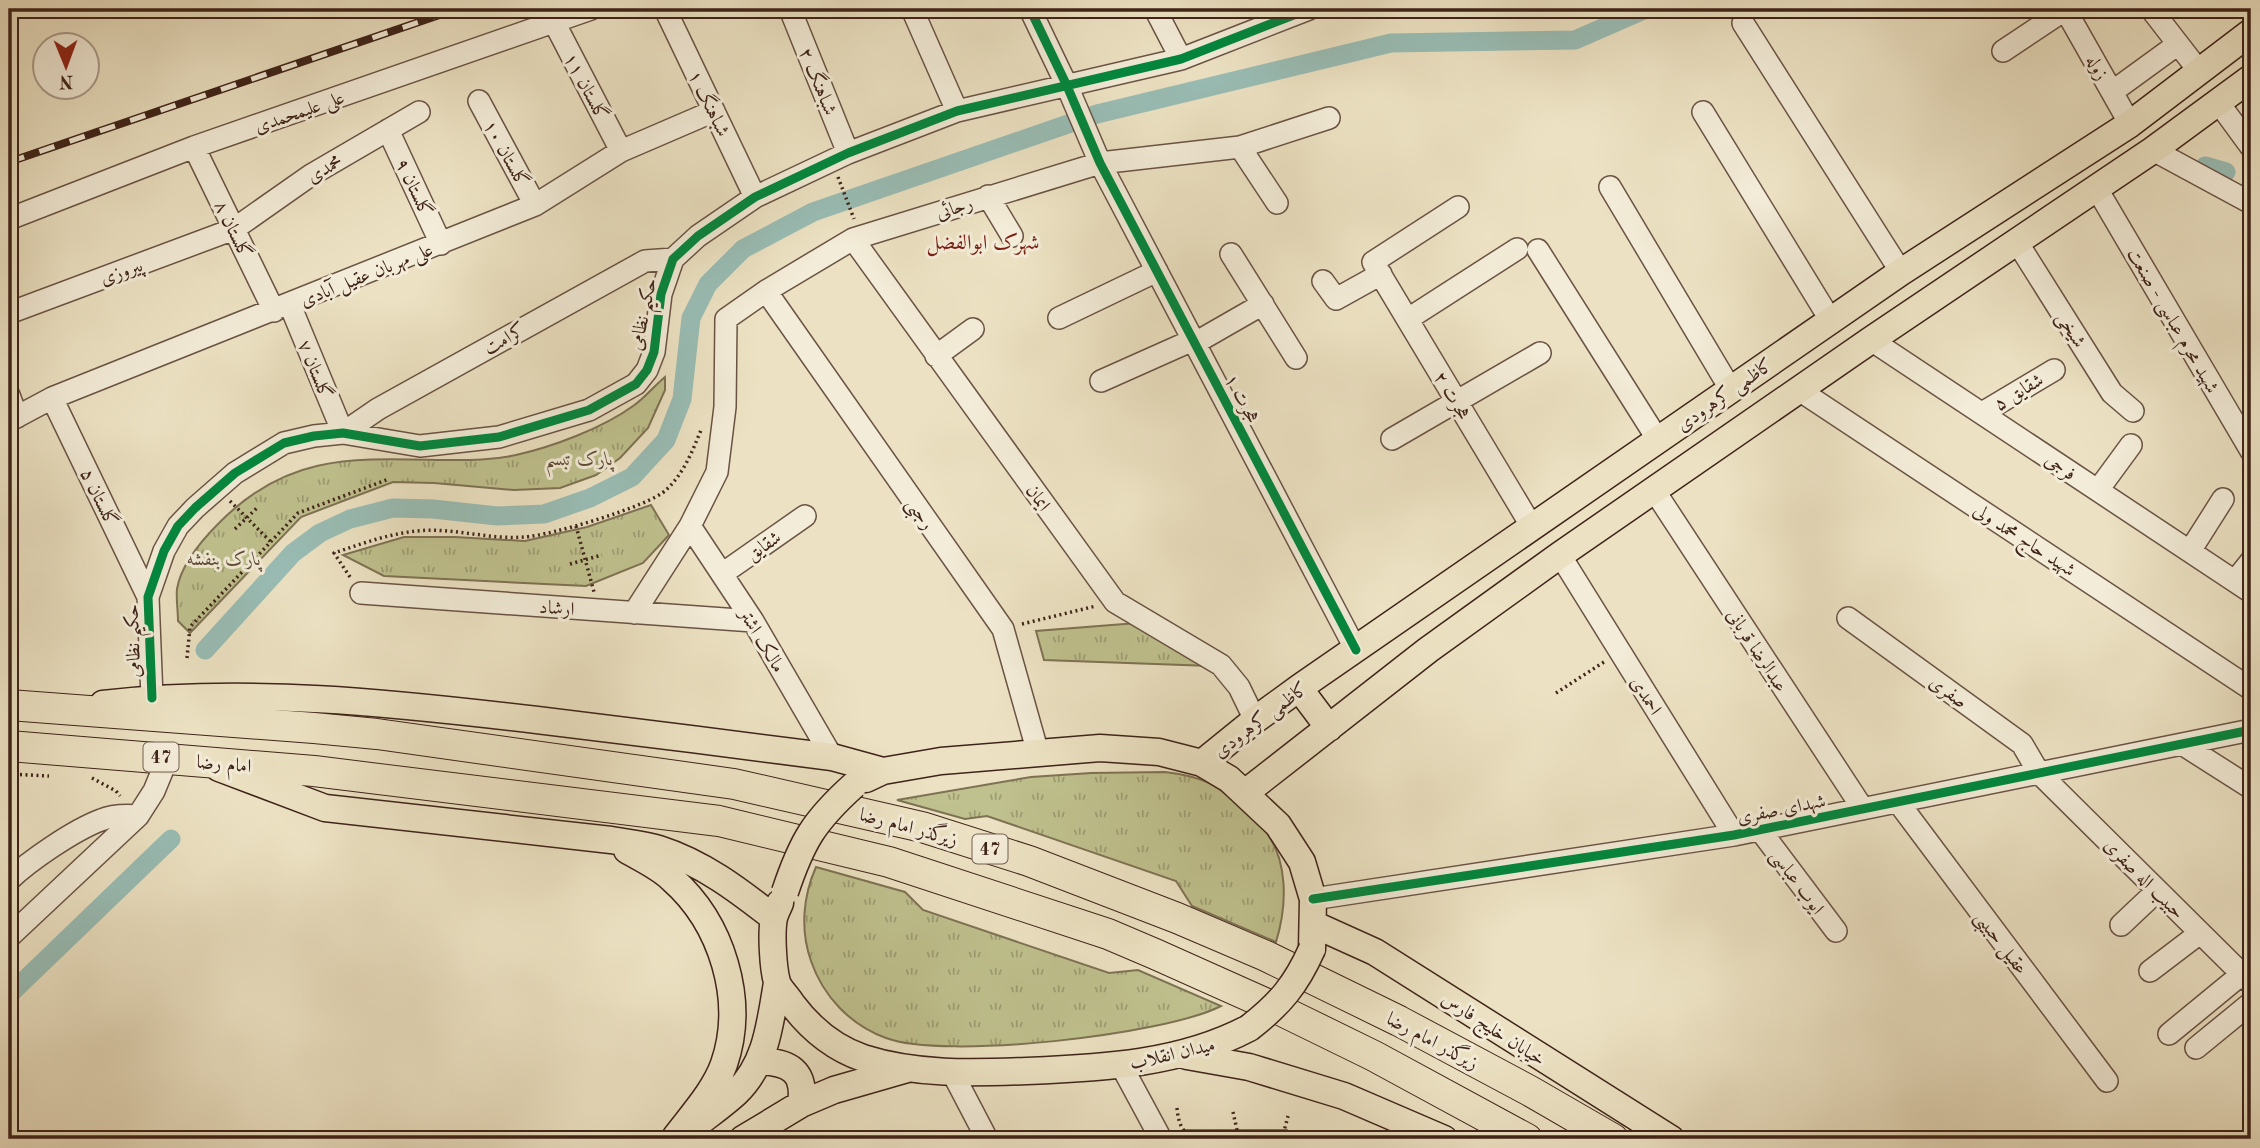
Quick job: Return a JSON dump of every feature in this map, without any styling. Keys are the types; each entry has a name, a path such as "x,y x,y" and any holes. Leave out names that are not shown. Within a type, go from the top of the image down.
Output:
{"highway":[{"name":"47","path":"9,705 70,708"},
{"name":"زیرگذر امام رضا","path":"70,708 314,727 734,784 922,827 1029,862 1177,918 1266,956 1399,1021 1531,1091 1613,1139"},
{"name":"امام رضا","path":"9,746 314,771"},
{"name":"زیرگذر امام رضا","path":"314,771 719,821 889,862 1108,934 1155,954 1279,1009 1374,1056 1527,1139"}],"main road":[{"name":"کاظمی کرهرودی","path":"1202,763 1299,688 1901,272 2130,124 2251,32"},
{"name":"کاظمی کرهرودی","path":"1244,793 1428,649 1560,555 1871,340 2097,189 2251,78"},
{"path":"1299,688 1329,728"},
{"path":"70,708 152,698 240,696 406,704 832,757 883,771"},
{"path":"675,1139 736,1093 759,1061 768,1041 777,983 774,918 795,861 810,831 833,804 854,785 883,771 966,758 1100,748 1159,752 1202,763 1229,779 1278,825 1302,862 1313,924"},
{"path":"201,762 325,808 611,840 657,849 694,863 731,885 774,918"},
{"path":"611,840 671,877 694,901 712,928 727,973 732,1011 724,1065 714,1085 675,1139"},
{"name":"میدان انقلاب","path":"777,983 802,1017 826,1040 861,1057 907,1069 1008,1072 1121,1066 1182,1055 1223,1042 1249,1028 1285,997 1300,976 1313,924"},
{"name":"خیابان خلیج فارس","path":"1313,924 1376,952 1671,1139"},
{"path":"1182,1055 1249,1067 1332,1093 1444,1139"},
{"path":"759,1061 790,1066 803,1089 802,1104"},
{"path":"743,1139 802,1104 834,1090 907,1069"}],"street":[{"name":"علی علیمحمدی","path":"9,219 194,147 591,9"},
{"name":"شباهنگ ۱","path":"665,9 755,197"},
{"name":"شباهنگ ۲","path":"789,9 848,153"},
{"path":"912,9 957,111"},
{"name":"هجرت ۱","path":"1030,9 1100,163 1356,650"},
{"path":"1155,9 1181,59"},
{"name":"حکیم نظامی","path":"152,698 148,597 164,551 178,526 217,489 235,473 285,443 343,433 420,446 499,437 589,410 636,384 647,370 654,352 661,294 673,259 698,236 755,197 848,153 957,111 1070,92 1181,59 1267,17 1309,9"},
{"path":"2003,51 2066,9"},
{"name":"زوله","path":"2066,9 2130,124"},
{"path":"2151,9 2199,71"},
{"name":"گلستان ۱۱","path":"554,22 621,151"},
{"path":"1743,23 1901,272"},
{"path":"2112,92 2178,44"},
{"name":"گلستان ۱۰","path":"479,101 535,205"},
{"path":"2218,102 2251,147"},
{"name":"علی مهربان عقیل آبادی","path":"13,419 52,398 535,205 621,151 714,111"},
{"name":"محمدی","path":"234,229 311,175 419,112"},
{"path":"1703,112 1832,321"},
{"name":"رجائی","path":"634,613 690,526 717,472 723,425 726,319 765,291 854,229 988,196 1100,163 1240,147 1329,118"},
{"name":"گلستان ۹","path":"388,130 441,244"},
{"name":"گلستان ۸","path":"194,147 234,229 282,308"},
{"path":"1240,147 1277,203"},
{"path":"2153,150 2251,203"},
{"path":"1610,187 1731,390"},
{"name":"شهید محرم عباسی - صنعت","path":"2097,189 2251,452"},
{"path":"988,196 1012,236"},
{"path":"1323,281 1336,299 1458,206"},
{"name":"پیروزی","path":"9,313 234,229"},
{"name":"ایمان","path":"854,229 936,356 1115,602 1221,665 1239,687 1255,720"},
{"name":"شیخی","path":"2017,242 2112,393 2133,411"},
{"path":"1408,319 1528,249 1658,440"},
{"path":"1231,254 1296,358"},
{"name":"کرامت","path":"343,433 379,409 645,261 673,259"},
{"name":"هجرت ۲","path":"1377,268 1532,527"},
{"path":"1059,318 1157,271"},
{"name":"رجبی","path":"765,291 1003,629 1038,753"},
{"path":"1101,381 1194,341 1263,303"},
{"name":"گلستان ۷","path":"282,308 343,433"},
{"path":"936,356 973,329"},
{"name":"فرجی","path":"1871,340 2243,586"},
{"path":"1392,439 1540,353"},
{"name":"شقایق ۵","path":"1982,413 2054,370"},
{"name":"شهید حاج محمد ولی","path":"1799,390 2251,689"},
{"path":"9,395 13,419"},
{"name":"گلستان ۵","path":"52,398 148,597"},
{"path":"2098,490 2131,445"},
{"name":"عبدالرضا قربانی","path":"1654,490 1863,809"},
{"path":"2190,551 2223,499"},
{"name":"شقایق","path":"722,574 805,516"},
{"name":"مالک اشتر","path":"690,526 753,621 832,757"},
{"name":"احمدی","path":"1560,555 1734,835"},
{"path":"2243,586 2251,561"},
{"name":"ارشاد","path":"361,593 753,621"},
{"name":"صفری","path":"1848,618 2022,744 2039,773"},
{"name":"شهدای صفری","path":"1313,924 2251,730"},
{"path":"2182,744 2251,789"},
{"path":"9,937 138,816 154,791 168,757"},
{"name":"حبیب اله صفری","path":"2039,773 2247,978"},
{"name":"عقیل حبیبی","path":"1898,802 2107,1081"},
{"path":"9,880 41,856 100,820 119,815 138,816"},
{"name":"ایوب عباسی","path":"1760,830 1836,931"},
{"path":"2121,925 2157,891"},
{"path":"2150,971 2200,933"},
{"path":"2169,1034 2247,978"},
{"path":"2196,1048 2251,1003"},
{"path":"1121,1066 1161,1139"},
{"path":"952,1072 987,1139"}],"path":[{"path":"836,172 854,229"},
{"path":"361,593 334,553 391,535 419,531 524,537 576,526 664,492 684,469 702,429 723,425"},
{"path":"187,659 190,627 298,513 389,479"},
{"path":"217,489 271,542"},
{"path":"235,529 258,507"},
{"path":"576,526 592,583"},
{"path":"569,564 603,555"},
{"path":"1003,629 1115,602"},
{"path":"1556,693 1620,651"},
{"path":"9,774 50,776"},
{"path":"90,777 116,791 138,816"},
{"path":"1177,1108 1178,1121 1186,1135 1193,1139"},
{"path":"1233,1112 1239,1139"},
{"path":"1282,1139 1288,1116"}],"green space":[{"path":"665,377 665,390 648,428 620,458 596,475 560,488 514,490 393,482 301,517 190,633 178,621 177,589 193,553 219,523 269,484 320,465 347,461 476,460 530,452 577,436 607,422 637,403"},
{"path":"651,505 669,535 643,563 586,586 384,576 343,555 404,537 525,541 587,527"},
{"path":"1137,623 1211,666 1044,660 1036,631"},
{"path":"1165,772 1190,776 1217,787 1257,821 1272,841 1282,869 1284,899 1276,942 1192,906 1176,881 987,816 965,819 897,800 1031,777"},
{"path":"816,867 905,892 923,910 1109,973 1138,970 1221,1006 1193,1017 1153,1026 1054,1041 955,1046 915,1044 886,1038 861,1025 840,1008 816,974 805,937 804,913"},
{"path":"1185,1130 1287,1130 1291,1139 1175,1139"}],"waterway":[{"path":"205,650 293,553 320,533 350,519 393,508 497,516 544,514 590,498 632,477 666,440 682,399 691,318 708,284 743,249 813,212 1097,114 1391,43 1575,40 1646,9"},
{"path":"2205,166 2226,172"},
{"path":"9,995 171,839"}],"railway":[{"path":"9,162 457,9"}],"cycle path":[{"path":"1030,9 1100,163 1356,650"},
{"path":"152,698 148,597 164,551 178,526 195,508 235,473 284,443 343,433 420,446 499,437 589,410 636,384 647,370 654,352 661,294 673,259 698,236 755,197 848,153 957,111 1181,59 1309,9"},
{"path":"1313,899 1734,835 2251,730"}],"district":[{"name":"شهرک ابوالفضل","path":"983,242"}],"park label":[{"name":"پارک تبسم","path":"579,458"},
{"name":"پارک بنفشه","path":"224,558"}]}
